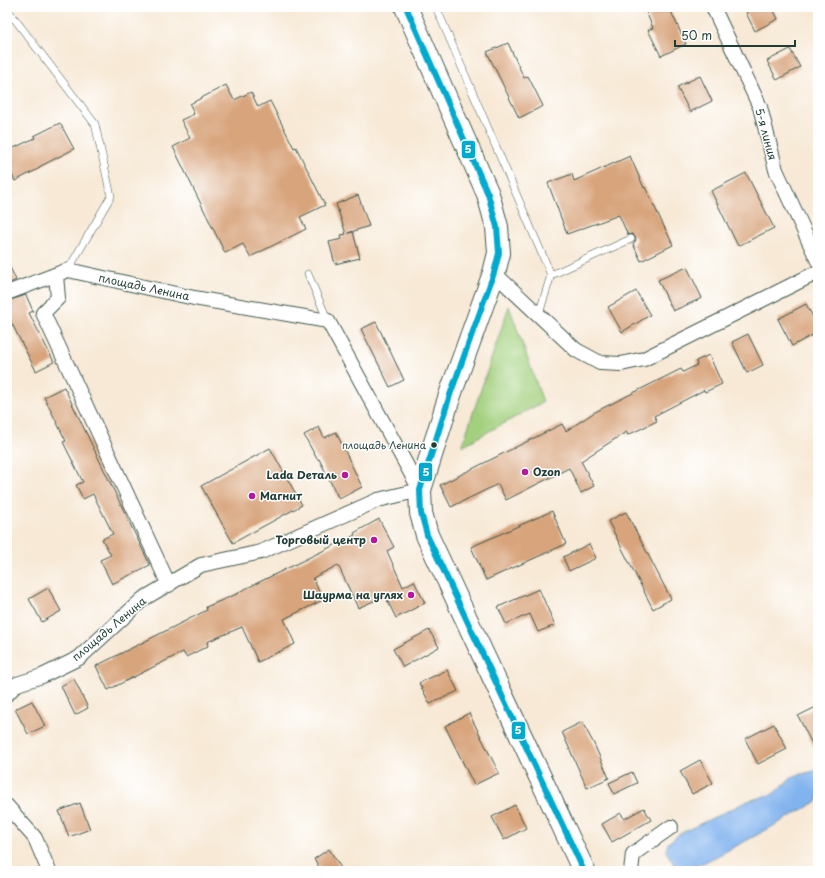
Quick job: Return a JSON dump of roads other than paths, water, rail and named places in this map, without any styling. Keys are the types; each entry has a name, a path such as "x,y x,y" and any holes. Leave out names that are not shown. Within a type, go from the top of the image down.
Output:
{"main road":[{"path":"406,7 488,194 497,227 499,246 499,253 494,273 450,395 420,490 421,513 427,535 584,871"}],"street":[{"name":"5-я линия","path":"713,7 760,107 776,170 818,261"},
{"path":"7,293 62,272 58,298 43,313 168,585"},
{"name":"площадь Ленина","path":"62,272 194,298 328,321"},
{"path":"494,273 576,350 600,363 621,364 644,358 818,272"},
{"path":"328,321 420,490"},
{"name":"площадь Ленина","path":"7,694 17,684 42,676 78,658 142,599 201,565 262,552 378,500 420,490"},
{"path":"7,806 35,838 49,871"},
{"path":"631,871 633,854 671,827"}],"lane":[{"path":"436,7 551,275 539,314"},
{"path":"7,8 95,124 111,196 62,272"},
{"path":"551,275 631,239"},
{"path":"308,274 328,321"}],"water":[{"path":"818,770 818,801 699,865 685,870 673,863 666,851 668,843 681,833 748,801 773,794 794,776"}],"place":[{"name":"площадь Ленина","path":"434,445"},
{"name":"Ozon","path":"525,472"},
{"name":"Lada Dеталь","path":"345,475"},
{"name":"Магнит","path":"252,496"},
{"name":"Торговый центр","path":"374,540"},
{"name":"Шаурма на углях","path":"411,595"}]}
